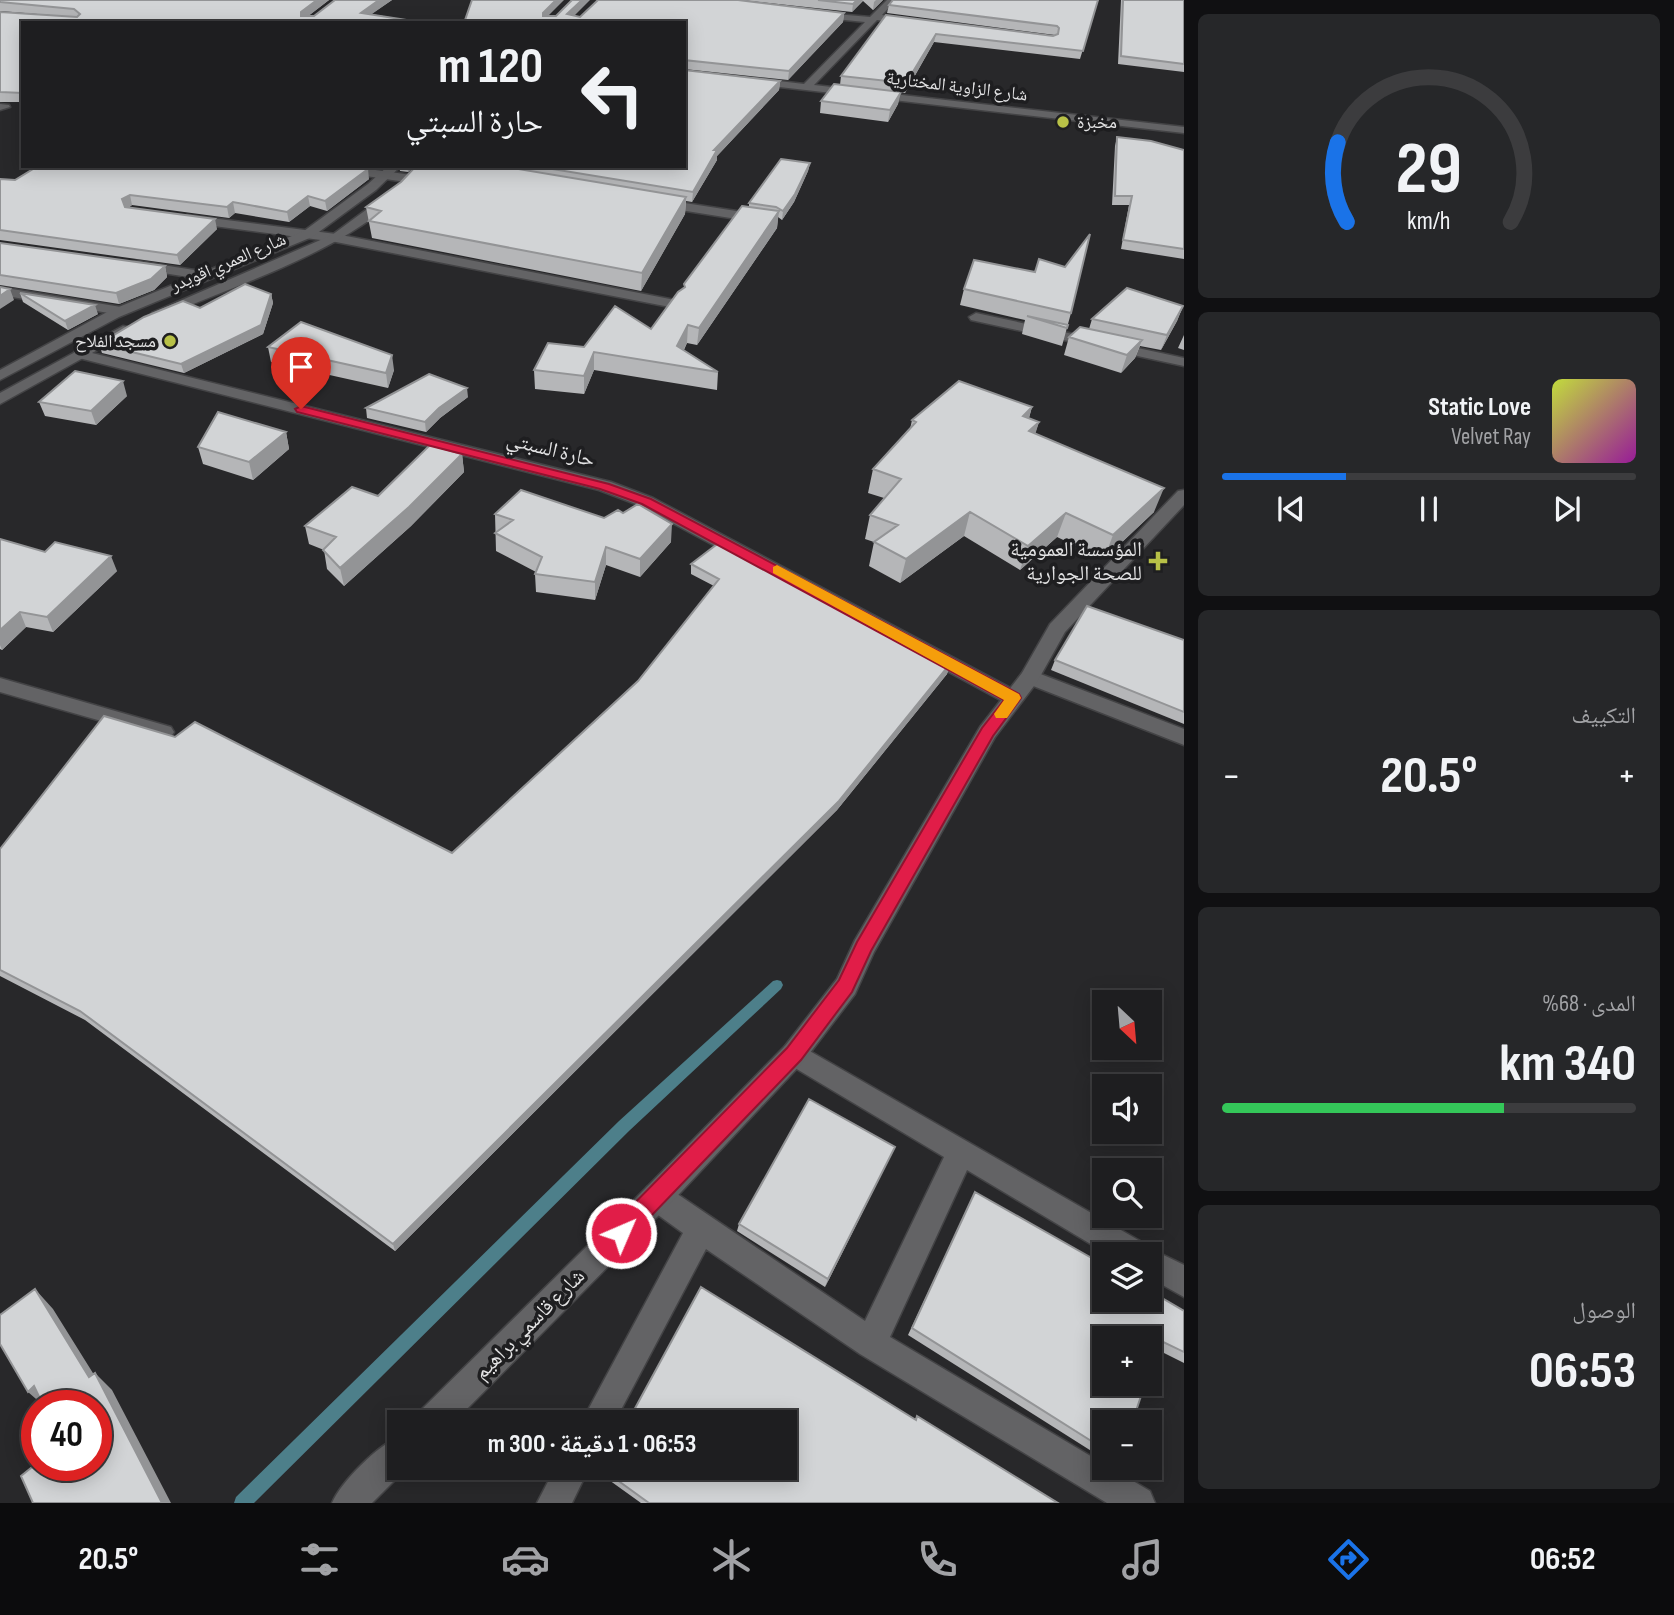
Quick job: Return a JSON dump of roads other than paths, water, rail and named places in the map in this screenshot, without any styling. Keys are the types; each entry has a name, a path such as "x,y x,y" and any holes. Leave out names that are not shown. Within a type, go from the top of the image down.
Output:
{"street":[{"path":"807,86 892,0"},
{"path":"804,12 916,22"},
{"name":"شارع الزاوية المختارية","path":"739,80 1184,130"},
{"path":"348,168 390,171 412,179"},
{"name":"شارع العمري اقويدر","path":"0,399 140,321 336,238 412,179 422,168"},
{"name":"شارع العمري اقويدر","path":"0,376 121,312 308,234 390,171"},
{"path":"651,202 775,222"},
{"path":"172,217 336,238 675,304"},
{"path":"128,264 207,275"},
{"path":"0,291 121,312"},
{"path":"976,317 1184,362"},
{"name":"حارة السبتي","path":"80,354 605,486 647,502 1013,698"},
{"name":"شارع قاسمي براهيم","path":"443,1410 657,1197 794,1054 846,986 864,947 987,732 1030,677 1057,628 1184,495"},
{"path":"1030,677 1184,737"},
{"path":"0,685 164,732"},
{"path":"794,1054 1115,1242"},
{"path":"871,1343 961,1152"},
{"path":"657,1197 871,1343 1138,1503"},
{"path":"604,1410 701,1229"},
{"path":"1162,1269 1184,1282"},
{"path":"349,1503 387,1465"},
{"path":"554,1503 566,1480"}],"waterway":[{"path":"242,1503 624,1126 777,985"}],"place":[{"name":"مخبزة","path":"1063,122"},
{"name":"مسجد الفلاح","path":"170,341"},
{"name":"المؤسسة العمومية للصحة الجوارية","path":"1158,561"}]}
